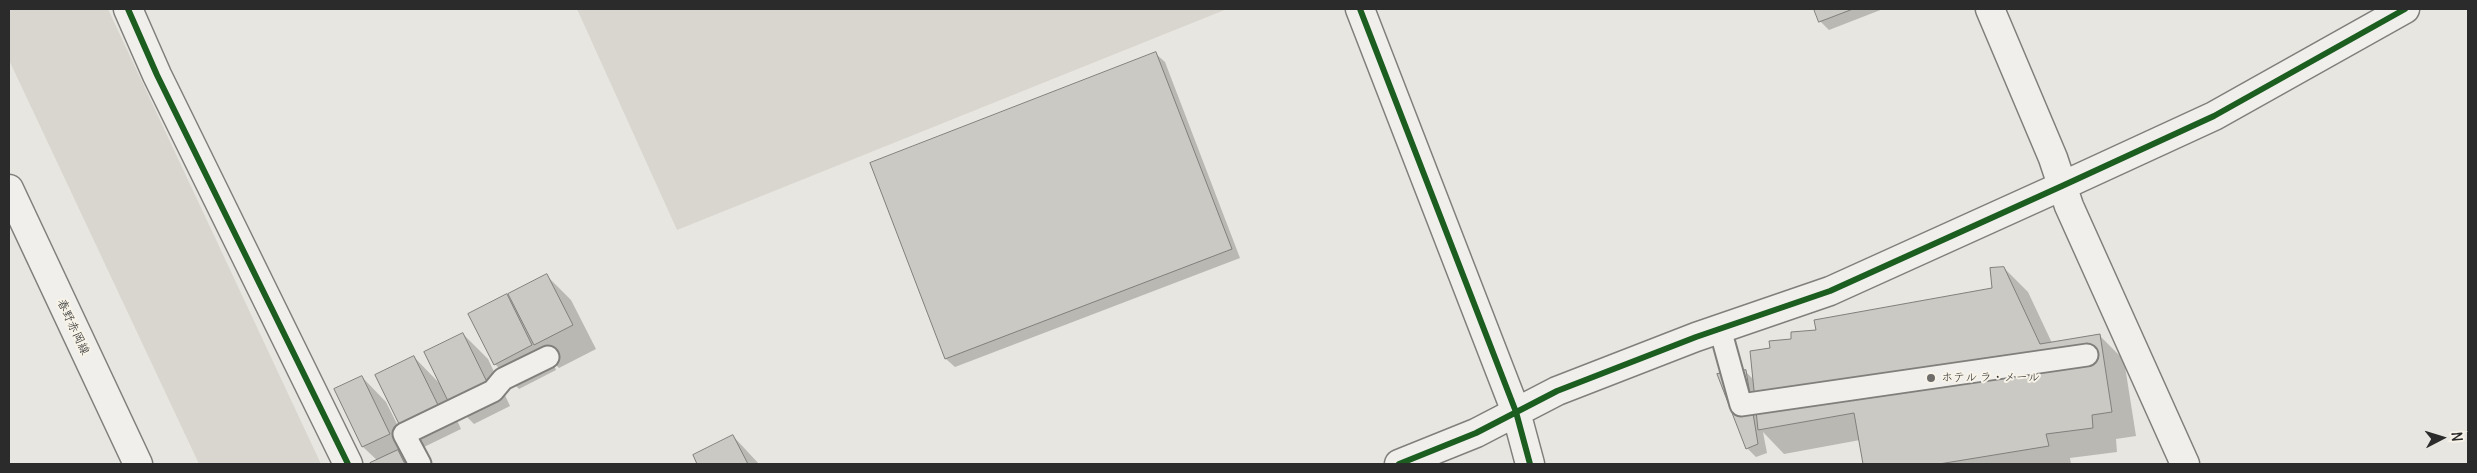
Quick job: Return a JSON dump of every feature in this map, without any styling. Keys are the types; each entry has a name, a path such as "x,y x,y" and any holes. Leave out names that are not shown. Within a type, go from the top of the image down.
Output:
{"street":[{"path":"128,9 157,75 348,464"},
{"path":"1360,9 1516,412 1530,464"},
{"path":"1990,9 2053,158 2062,186 2186,464"},
{"path":"1400,464 1476,433 1557,391 1720,329 1830,291 2062,186 2214,116 2405,9"},
{"name":"春野赤岡線","path":"9,189 138,464"}],"lane":[{"path":"1720,329 1741,405 2087,355"},
{"path":"420,464 404,434 493,391 503,379 548,357"}],"shaded area":[{"path":"9,9 108,9 321,464 199,464 9,60"},
{"path":"577,9 1227,9 677,230"}],"building":[{"path":"1814,9 1853,9 1819,22"},
{"path":"1156,52 1232,249 945,359 870,163"},
{"path":"2004,267 2040,344 2100,334 2112,412 2092,415 2093,428 2046,434 2049,446 1939,464 1863,464 1854,413 1758,430 1750,351 1770,348 1769,341 1791,339 1791,332 1816,330 1814,320 1992,288 1990,268"},
{"path":"547,274 573,325 534,345 508,294"},
{"path":"507,294 532,345 494,365 468,314"},
{"path":"463,333 487,382 448,401 424,352"},
{"path":"414,356 438,405 399,424 375,375"},
{"path":"1746,370 1758,444 1746,449 1717,374"},
{"path":"362,376 390,434 362,447 334,389"},
{"path":"733,435 748,464 697,464 693,455"},
{"path":"398,450 405,464 370,464 370,463"}],"cycle path":[{"path":"128,9 157,75 348,464"},
{"path":"1360,9 1516,412 1530,464"},
{"path":"1399,464 1476,433 1557,391 1696,337 1830,291 2214,116 2405,9"}],"place":[{"name":"ホテル ラ・メール","path":"1931,378"}]}
